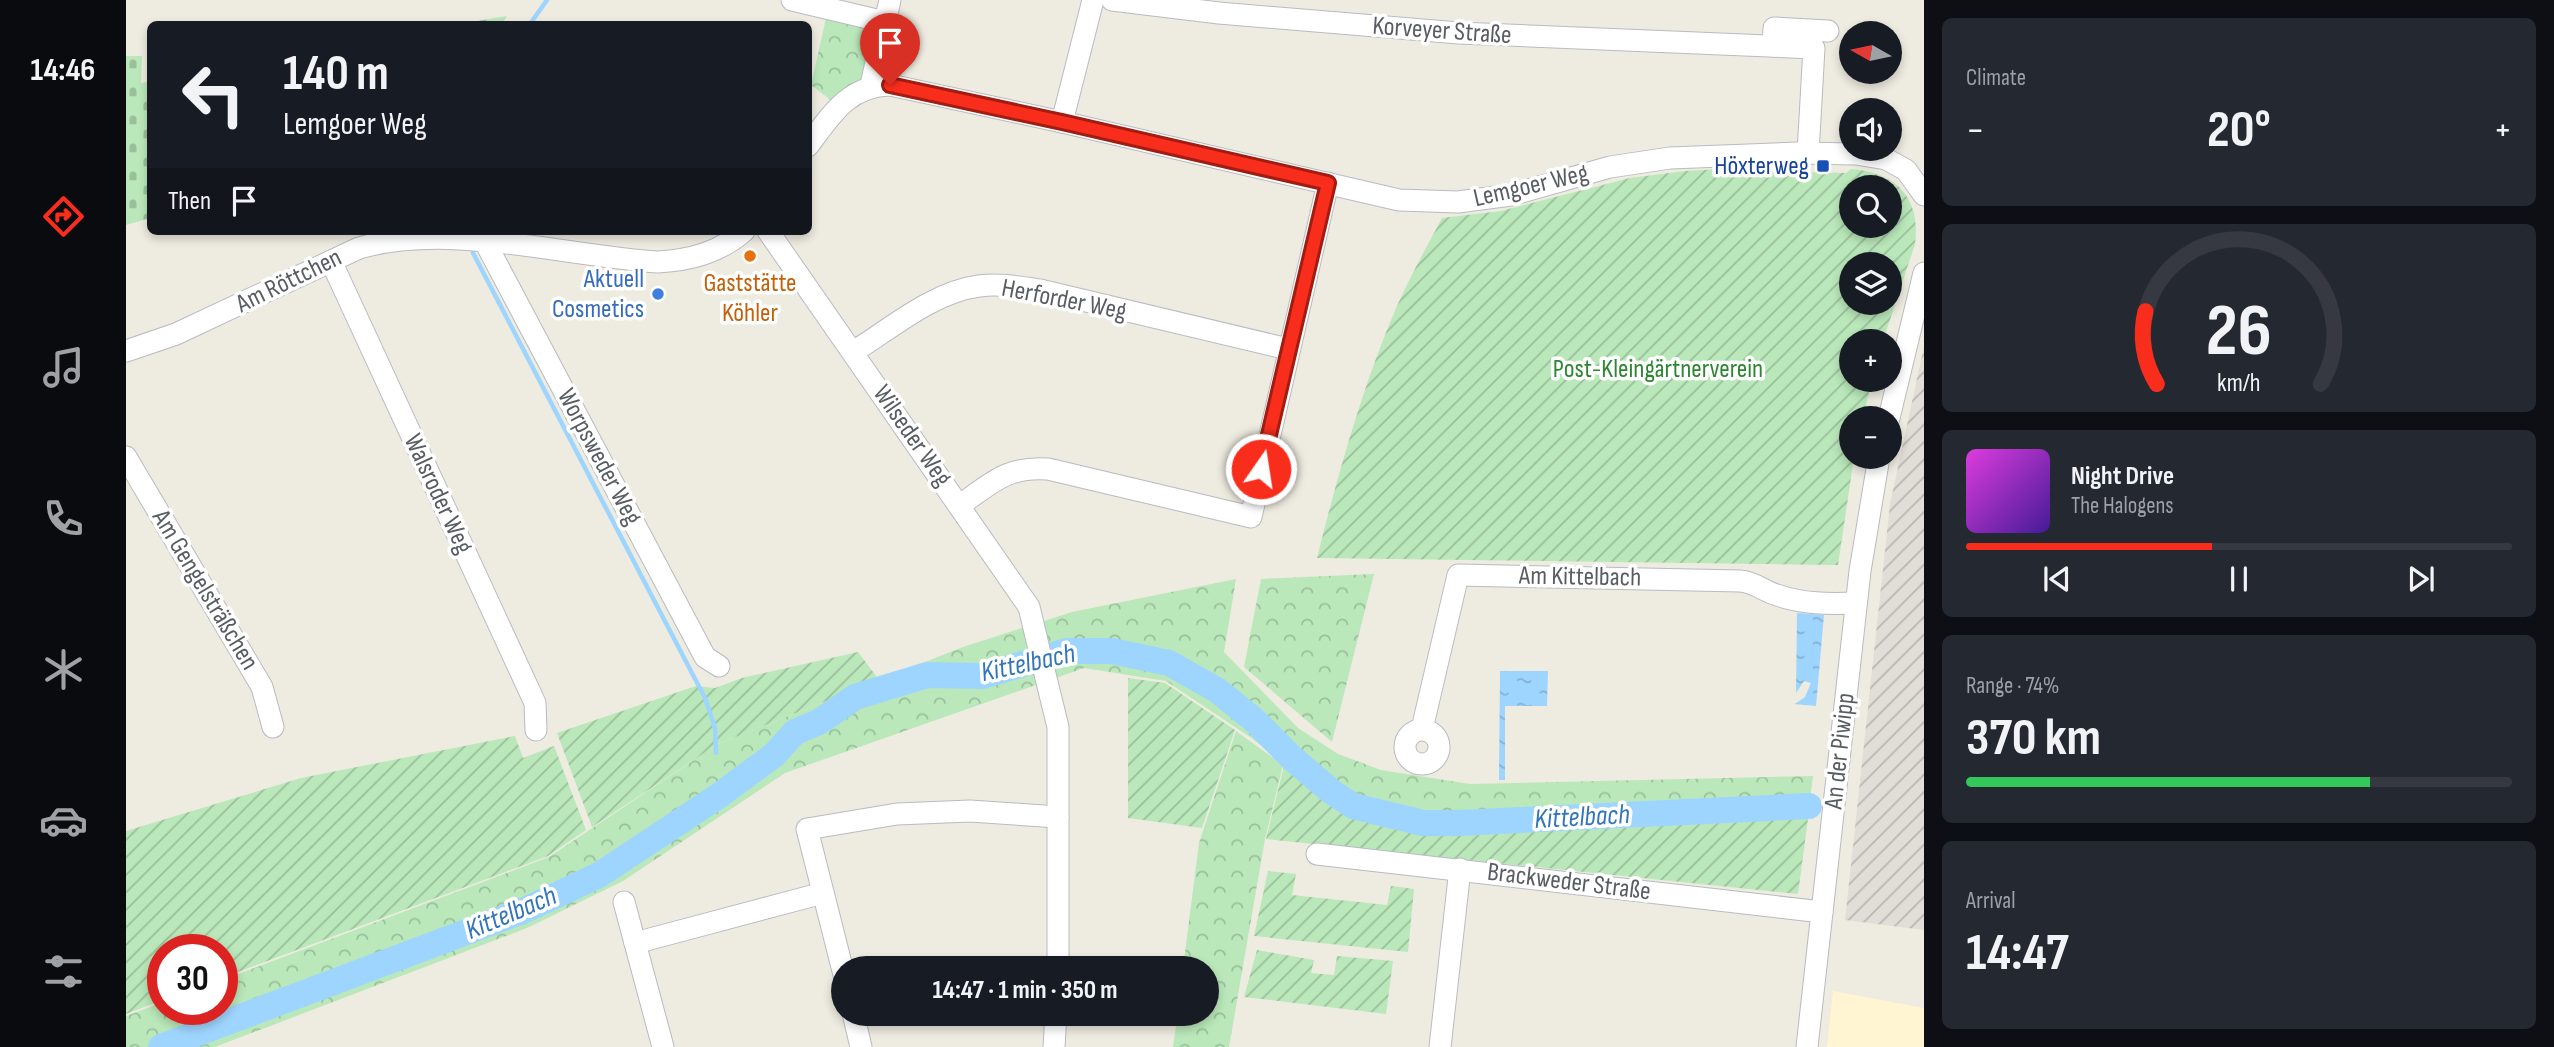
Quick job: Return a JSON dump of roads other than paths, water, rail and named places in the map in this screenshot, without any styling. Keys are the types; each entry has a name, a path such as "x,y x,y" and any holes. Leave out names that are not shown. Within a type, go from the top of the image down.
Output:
{"street":[{"path":"792,0 885,22"},
{"path":"812,141 836,108 871,85 890,0"},
{"path":"1062,122 1093,0"},
{"name":"Korveyer Straße","path":"1112,0 1219,13 1459,33 1773,46 1774,28 1819,36 1808,153"},
{"name":"Lemgoer Weg","path":"871,85 908,87 1399,200 1458,202 1511,195 1610,167 1670,158 1808,153 1878,157 1915,167"},
{"path":"1915,167 1924,195"},
{"path":"960,505 1007,474 1028,468 1048,469 1251,517 1328,183"},
{"name":"Am Röttchen","path":"126,351 176,334 359,248 388,240 485,242 658,262 703,255 721,248 739,235"},
{"name":"Wilseder Weg","path":"771,235 1030,607 1039,649"},
{"name":"Worpsweder Weg","path":"485,242 705,657 719,666"},
{"name":"Walsroder Weg","path":"331,261 535,703 536,730"},
{"path":"1892,406 1924,273"},
{"name":"Herforder Weg","path":"853,352 928,304 952,293 979,286 1010,285 1288,349"},
{"name":"Am Gengelsträßchen","path":"126,457 262,687 273,727"},
{"name":"An der Piwipp","path":"1807,1047 1856,603 1877,469"},
{"name":"Am Kittelbach","path":"1422,729 1458,575 1741,580 1751,581 1774,595 1808,604 1856,603"},
{"path":"1044,670 1058,727 1058,956"},
{"path":"839,956 807,829 897,814 970,811 1058,817"},
{"name":"Brackweder Straße","path":"1317,854 1822,912"},
{"path":"1440,1047 1460,869"},
{"path":"635,943 823,893"},
{"path":"624,902 663,1047"},
{"path":"856,1026 861,1047"},
{"path":"1055,1047 1056,1026"}],"water":[{"path":"1797,613 1824,615 1816,706 1795,704 1805,697 1811,683 1804,681 1796,693"},
{"path":"1500,671 1548,671 1547,706 1505,706 1505,780 1499,780"}],"waterway":[{"path":"532,21 547,0"},
{"path":"473,253 705,698 715,728 716,753"},
{"name":"Kittelbach","path":"161,1047 525,910 599,875 717,797 774,755 795,732 819,722 855,697 927,675 982,676 1067,651 1112,651 1169,663 1217,690 1254,720 1292,758 1353,806 1423,823 1809,806"},
{"path":"716,786 717,797"}],"place":[{"name":"Höxterweg","path":"1823,166"},
{"name":"Gaststätte Köhler","path":"750,256"},
{"name":"Aktuell Cosmetics","path":"658,294"}],"park label":[{"name":"Post-Kleingärtnerverein","path":"1658,369"}]}
